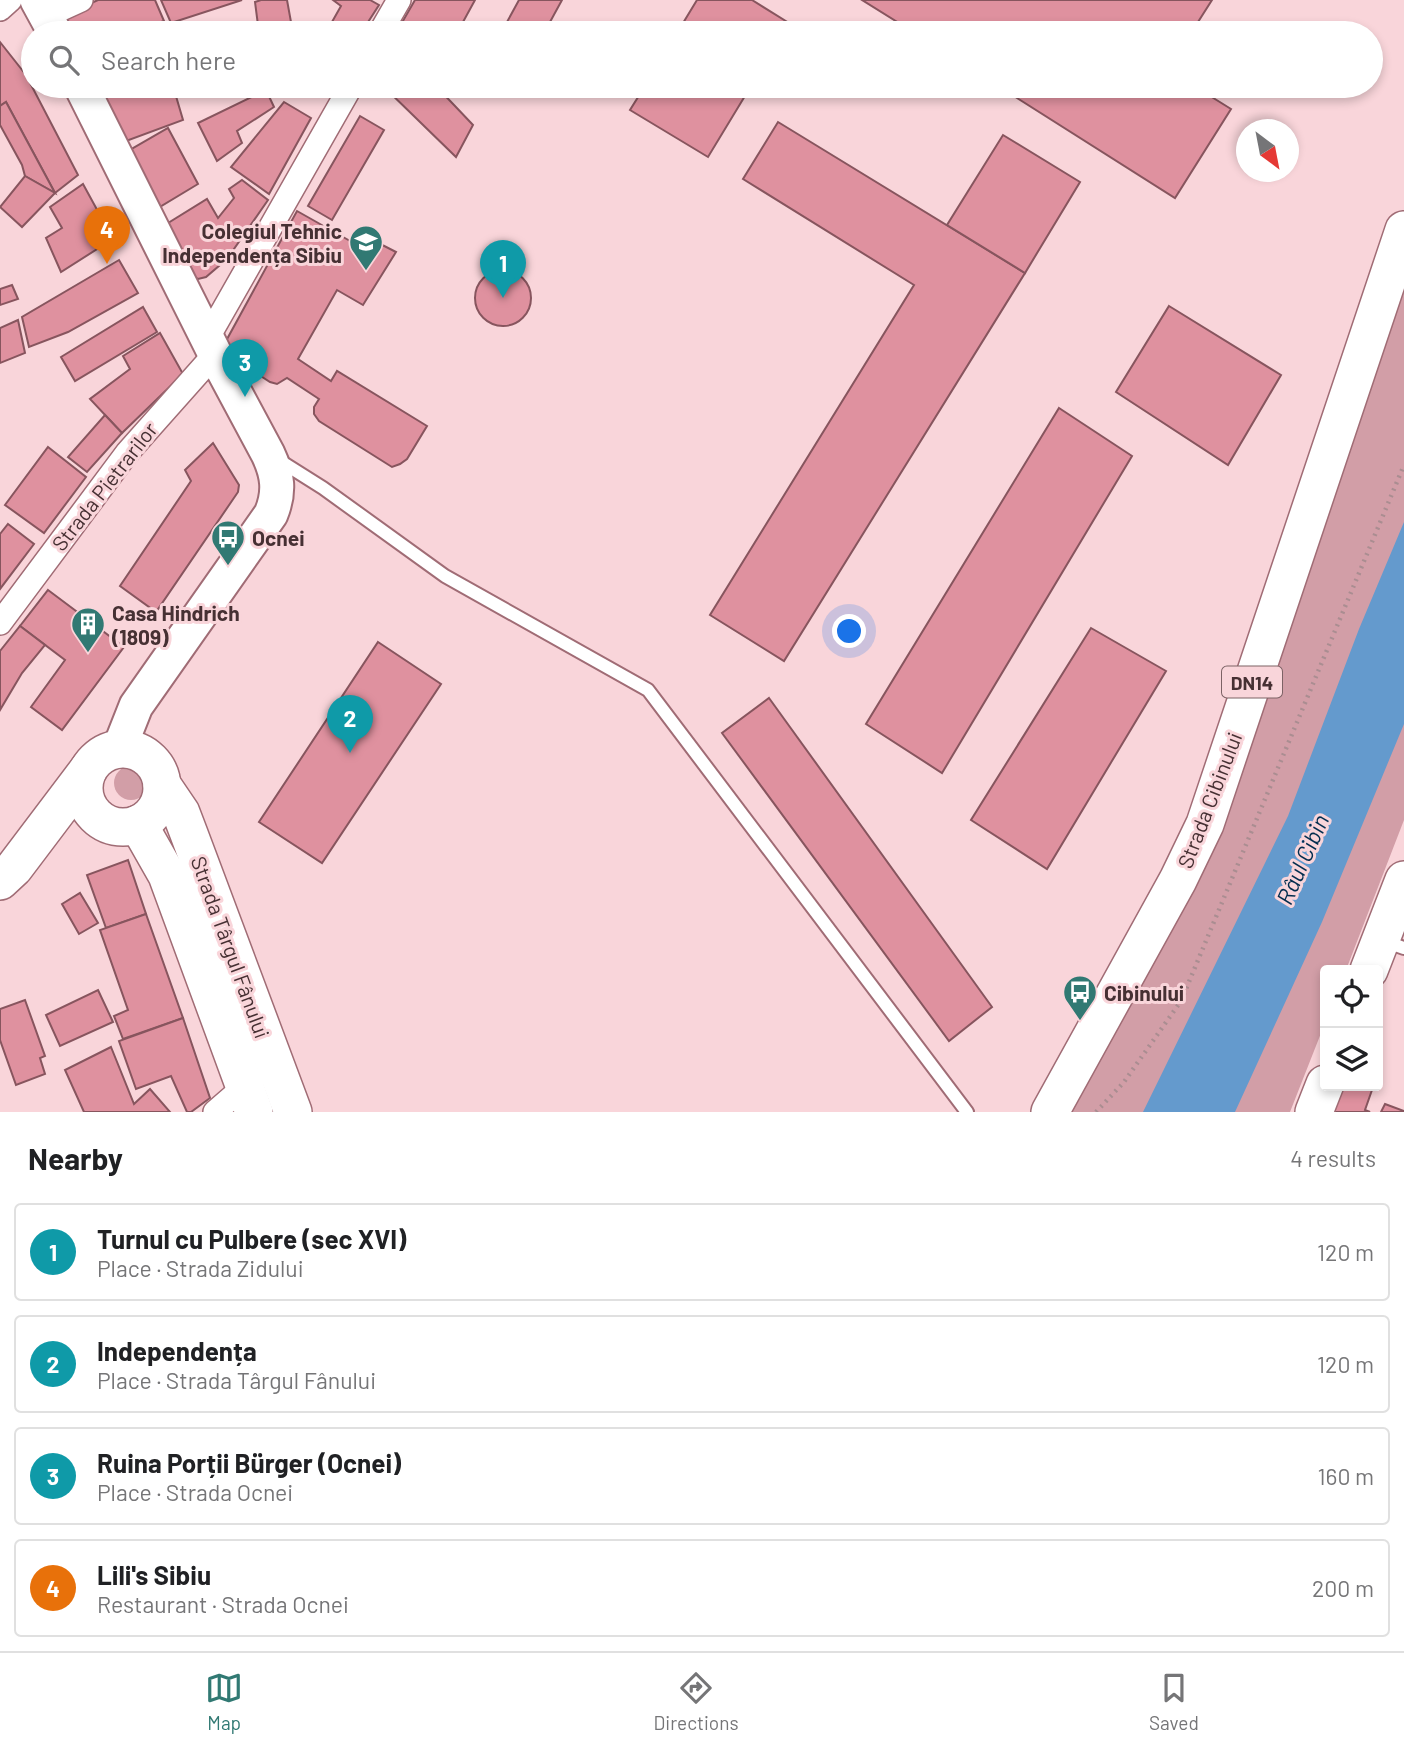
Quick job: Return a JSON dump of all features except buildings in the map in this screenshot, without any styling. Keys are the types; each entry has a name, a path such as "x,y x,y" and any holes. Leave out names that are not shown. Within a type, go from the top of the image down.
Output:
{"main road":[{"name":"Strada Cibinului","path":"1051,1112 1178,880 1205,824 1404,230"},
{"path":"0,881 14,868 95,759 106,752 119,748 131,749 144,754 153,762 160,773 162,785 161,798 156,809 138,824 117,827 98,818 86,801 83,790 88,770"},
{"name":"Strada Târgul Fânului","path":"162,785 181,813 293,1112"},
{"name":"Strada Târgul Fânului","path":"138,824 167,875 248,1100"},
{"path":"1384,953 1404,880"},
{"path":"1314,1112 1322,1091"}],"street":[{"path":"0,9 10,0"},
{"path":"46,17 81,0"},
{"path":"387,21 399,0"},
{"path":"87,98 268,454 278,489 271,514 136,706 119,748"},
{"name":"Strada Pietrarilor","path":"0,623 211,346 345,98"},
{"path":"215,1112 248,1100 273,1062"}],"lane":[{"path":"268,454 323,488 445,576 648,690 967,1112"}],"path":[{"path":"1096,1112 1124,1082 1181,1001 1404,465"}],"shaded area":[{"path":"1404,220 1404,820 1348,965 1320,965 1320,1036 1290,1112 1067,1112 1178,880"},
{"path":"131,766 143,771 148,783 143,795 131,800 119,795 114,783 119,771"}],"water":[{"name":"Râul Cibin","path":"1404,522 1404,724 1322,922 1235,1112 1143,1112 1288,816 1359,629"}],"place":[{"name":"Lili's Sibiu","path":"107,264"},
{"name":"Colegiul Tehnic Independența Sibiu","path":"366,272"},
{"name":"Turnul cu Pulbere (sec XVI)","path":"503,298"},
{"name":"Ruina Porții Bürger (Ocnei)","path":"245,397"},
{"name":"Ocnei","path":"228,567"},
{"name":"Casa Hindrich (1809)","path":"88,654"},
{"name":"Independența","path":"350,753"},
{"name":"Cibinului","path":"1080,1022"}]}
